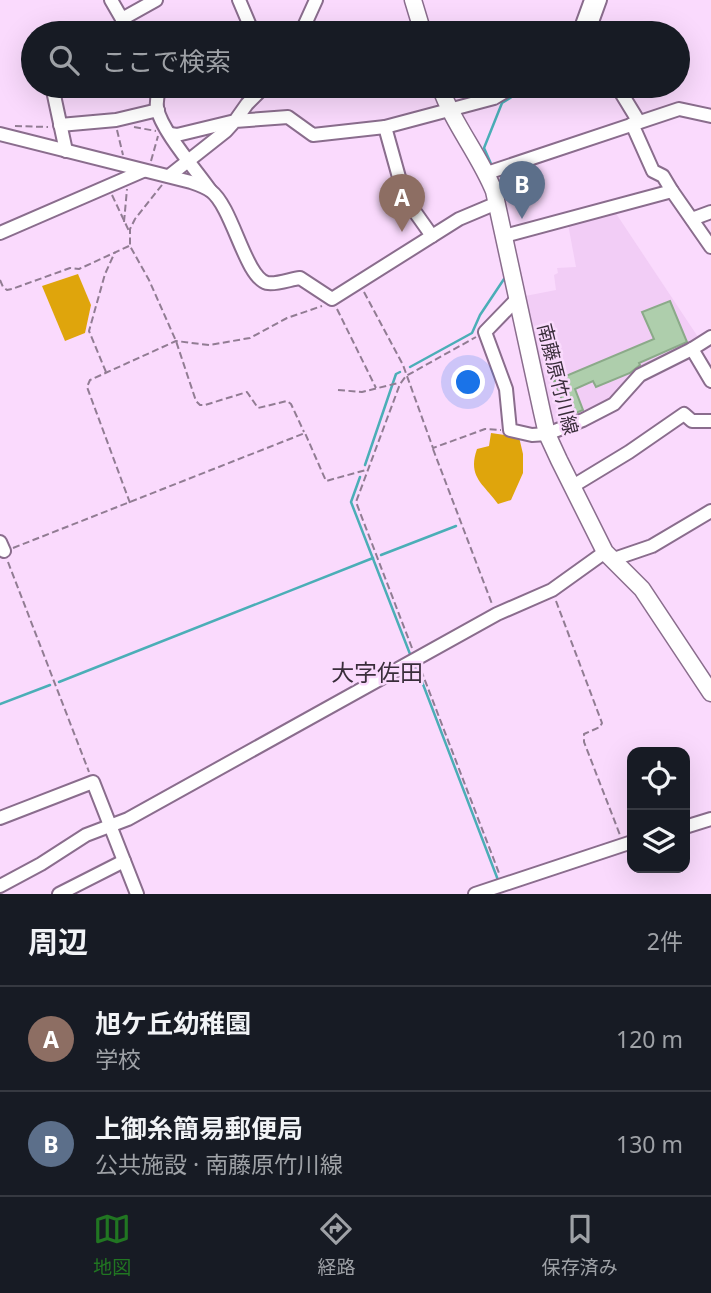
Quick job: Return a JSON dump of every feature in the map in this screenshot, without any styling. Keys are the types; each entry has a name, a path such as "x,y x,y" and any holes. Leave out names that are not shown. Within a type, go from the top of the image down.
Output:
{"main road":[{"path":"413,0 419,21"},
{"name":"南藤原竹川線","path":"444,98 448,110 487,173 497,203 547,434 609,555 642,589 711,693"}],"street":[{"path":"111,0 122,19 156,0"},
{"path":"239,0 248,21"},
{"path":"306,21 316,0"},
{"path":"585,21 591,0"},
{"path":"589,21 600,0"},
{"path":"54,98 66,151"},
{"path":"157,98 164,128 223,204 252,268 269,284 300,278 332,299 458,219 497,203"},
{"path":"169,176 226,131 253,98"},
{"path":"170,134 177,135 235,121 288,117 313,135 385,127 494,98"},
{"path":"623,98 636,123 653,171 663,176 711,247"},
{"path":"487,173 679,109 711,116"},
{"path":"60,125 114,121 158,110"},
{"path":"385,127 402,188 432,236"},
{"path":"3,130 127,172 145,171 169,176 210,190"},
{"path":"0,233 108,186 127,172"},
{"path":"504,236 672,191"},
{"path":"692,219 711,212"},
{"path":"517,299 485,332 506,389 510,430 531,435 547,434 614,404 640,375 711,337"},
{"path":"692,349 711,381"},
{"path":"573,486 684,414 692,421 711,421"},
{"path":"0,886 41,864 77,839 128,819 497,614 550,591 609,555 652,546 711,511"},
{"path":"0,818 93,782 137,894"},
{"path":"690,825 711,819"},
{"path":"475,894 627,844"},
{"path":"59,894 124,860"}],"path":[{"path":"124,223 127,172 114,121 159,132 145,171"},
{"path":"3,130 60,125"},
{"path":"169,176 135,219 130,231 130,246 149,280 176,341 196,401 200,405 247,392 258,408 287,401 291,404 326,481 367,470"},
{"path":"108,186 130,231"},
{"path":"0,280 7,290 71,268 79,269 130,246"},
{"path":"106,372 89,331 104,274 115,252"},
{"path":"359,282 403,365 497,614"},
{"path":"130,503 87,387 90,380 106,372 176,341 209,345 250,338 287,318 319,309 332,299 376,388"},
{"path":"485,332 406,376 400,384 356,502 503,883"},
{"path":"338,390 362,391 400,384"},
{"path":"433,448 485,429 510,430"},
{"path":"93,782 2,547 130,503 305,433"},
{"path":"550,591 602,723 600,727 583,734 584,742 627,842"}],"shaded area":[{"path":"615,212 700,340 628,386 591,415 549,426 520,297 556,290 554,275 558,273 557,268 576,267 568,224"},
{"path":"78,274 91,305 85,333 65,341 42,286"},
{"path":"491,433 519,437 523,454 523,473 511,500 498,504 478,480 474,467 477,449 489,446"}],"building":[{"path":"670,301 687,342 639,363 630,373 596,387 593,381 575,389 583,410 569,416 554,381 654,339 642,312"}],"waterway":[{"path":"492,166 484,148 502,103 510,98"},
{"path":"410,367 472,333 480,315 504,279"},
{"path":"365,465 396,374 400,372"},
{"path":"360,477 351,502 410,654"},
{"path":"381,555 456,526"},
{"path":"59,682 373,558"},
{"path":"416,666 498,880"},
{"path":"0,704 50,685"}],"place":[{"name":"上御糸簡易郵便局","path":"522,219"},
{"name":"旭ケ丘幼稚園","path":"402,232"}],"district":[{"name":"大字佐田","path":"377,673"}]}
